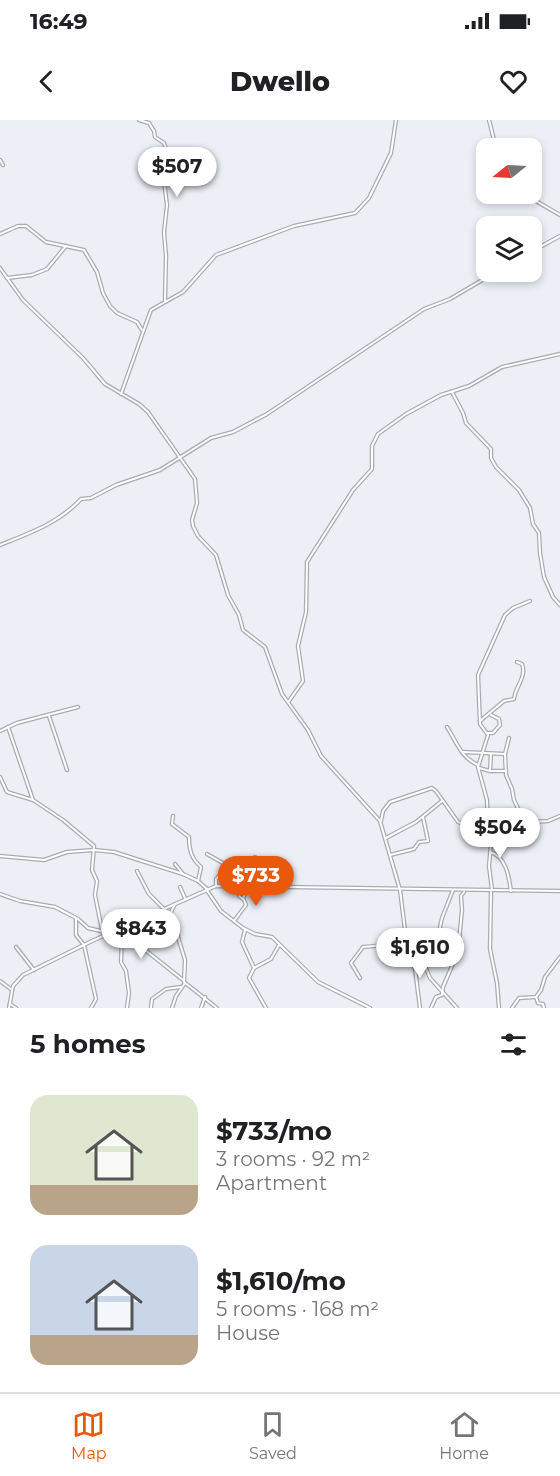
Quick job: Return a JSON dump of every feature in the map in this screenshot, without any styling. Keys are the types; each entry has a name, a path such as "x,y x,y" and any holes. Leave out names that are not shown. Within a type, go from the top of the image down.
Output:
{"street":[{"path":"139,120 149,123 154,130 155,137 164,143 168,152 163,173 167,205 164,232 165,301"},
{"path":"121,394 151,310 183,292 216,255 288,228 355,213 369,198 391,153 396,120"},
{"path":"489,120 494,138"},
{"path":"0,160 3,165"},
{"path":"541,204 560,215"},
{"path":"0,234 18,226 26,226 46,242 82,248 87,252 90,262 98,272 110,306 117,313 140,324 143,333"},
{"path":"542,246 560,236"},
{"path":"7,278 46,269 66,246"},
{"path":"0,268 16,292 40,319 83,358 105,384 148,412 195,481 197,502 192,522 194,530 215,553 228,595 239,615 243,630 265,646 278,685 308,730 321,756 380,821 400,890 420,1008"},
{"path":"0,545 45,526 68,512 81,499 90,499 116,484 160,470 211,438 233,432 271,412 423,309 450,299 479,282"},
{"path":"288,702 303,681 297,646 306,612 305,572 309,557 353,490 373,468 372,445 380,431 426,403 469,386 502,367 560,354"},
{"path":"452,392 466,423 491,449 493,462 519,490 530,508 533,524 539,533 544,577 553,597 560,605"},
{"path":"490,714 500,719 500,724 494,733 488,733 482,728 480,721 477,692 480,667 489,654 492,641 505,615 513,608 530,601"},
{"path":"480,721 504,701 514,699 524,671 522,664 517,662"},
{"path":"0,730 78,707"},
{"path":"48,715 67,770"},
{"path":"8,727 33,800"},
{"path":"447,727 462,752 472,762 490,771 506,771"},
{"path":"488,733 478,766 486,796 491,841 489,866 492,891 489,936 499,1008"},
{"path":"509,738 505,754 506,771 514,800 526,825"},
{"path":"462,752 505,754"},
{"path":"490,771 491,754"},
{"path":"0,777 7,792 33,800 94,846 92,870 97,883 95,895 102,930"},
{"path":"380,821 387,804 393,800 432,788 458,822 488,830 510,832 534,821 548,821 560,816"},
{"path":"386,838 423,817 442,801"},
{"path":"173,816 172,824 189,837 192,857 201,867 198,881"},
{"path":"390,855 414,849 419,842 428,841 423,817"},
{"path":"0,856 44,860 67,852 94,850 129,855 183,874 198,881 207,889 219,909 246,930 272,937 318,982 370,1008"},
{"path":"490,852 498,855 503,862 512,891"},
{"path":"207,854 244,875"},
{"path":"238,886 255,857"},
{"path":"175,864 183,874"},
{"path":"137,871 146,889 176,921 185,960 184,981 172,1008"},
{"path":"216,886 216,879 221,874"},
{"path":"16,1008 9,1006 12,990 20,978 111,932 216,886 560,891"},
{"path":"243,899 247,886"},
{"path":"180,887 185,898"},
{"path":"423,964 438,941 442,918 453,890"},
{"path":"431,1008 436,997 442,993 458,952 461,896 464,890"},
{"path":"0,894 20,901 56,907 88,928 111,932 135,943 217,1008"},
{"path":"234,921 246,905 239,896"},
{"path":"171,915 175,903"},
{"path":"147,916 171,915"},
{"path":"158,916 164,932 178,936"},
{"path":"76,919 76,935 84,945 96,999 91,1008"},
{"path":"135,943 136,921"},
{"path":"246,930 243,932 242,942 254,968"},
{"path":"122,937 121,964 126,972 129,993 126,1008"},
{"path":"360,978 351,963 363,947 397,944 408,940"},
{"path":"266,1008 249,978 254,968 271,959 279,945"},
{"path":"16,947 34,970"},
{"path":"412,953 423,964 430,978 442,993 457,1008"},
{"path":"416,957 428,958"},
{"path":"536,997 545,977 560,957"},
{"path":"0,981 12,990"},
{"path":"151,1008 153,999 163,990 182,987"},
{"path":"201,1008 205,997"},
{"path":"512,1008 519,998 536,997"},
{"path":"536,997 538,1003 543,1004 544,1008"}]}
